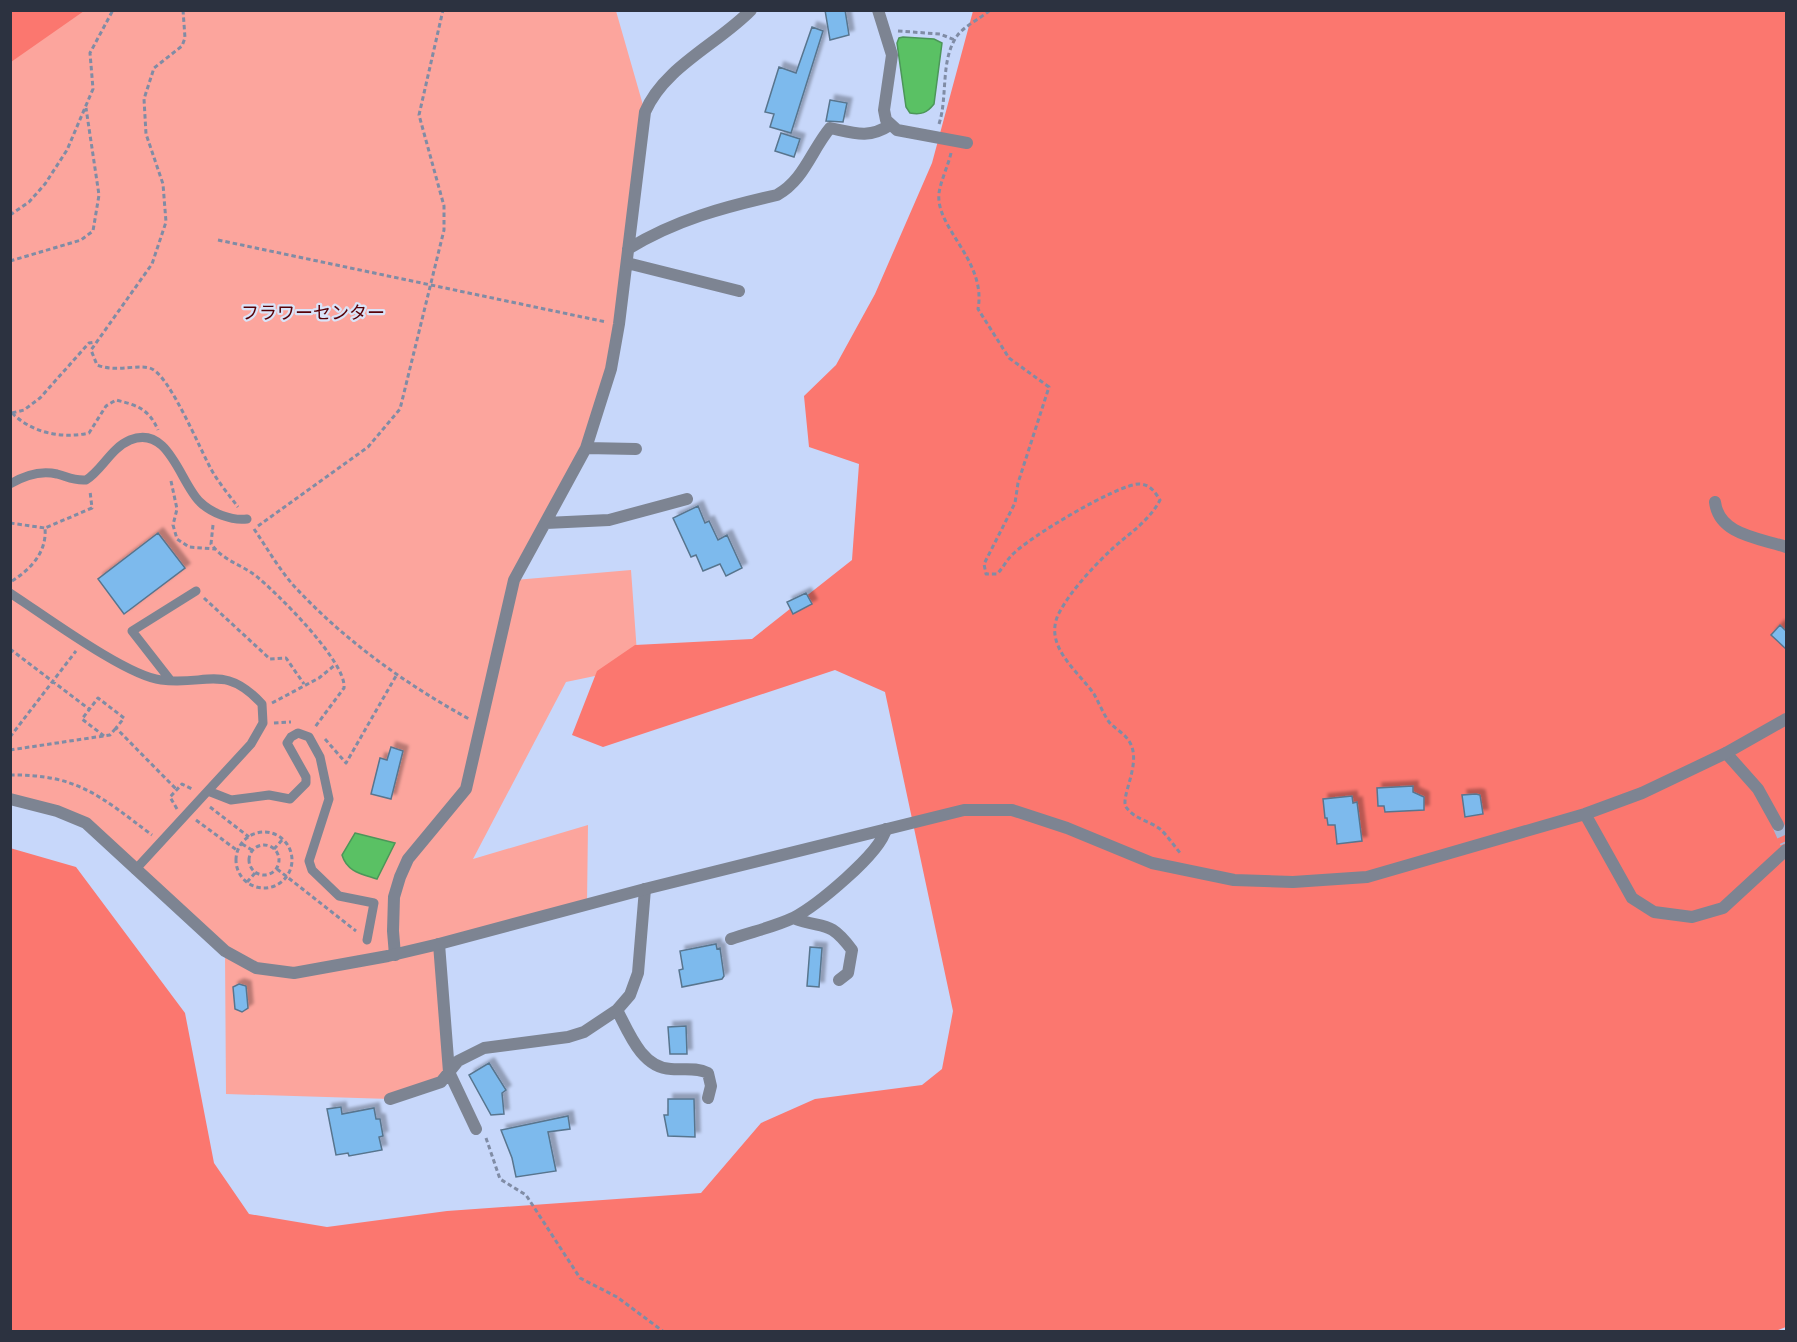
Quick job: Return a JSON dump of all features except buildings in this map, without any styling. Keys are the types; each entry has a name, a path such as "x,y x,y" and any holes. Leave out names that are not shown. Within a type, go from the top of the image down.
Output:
{"street":[{"path":"736,10 739,24"},
{"path":"395,955 394,897 400,877 414,850 466,789 514,580 586,448 610,369 619,324 645,112 651,97 664,82 739,24 751,10"},
{"path":"878,10 892,55 884,110 890,125 897,130 967,143"},
{"path":"628,249 654,233 684,219 777,195 786,190 799,178 830,128 865,136 876,134 890,125"},
{"path":"627,263 739,291"},
{"path":"586,448 636,449"},
{"path":"546,523 609,519 687,499"},
{"path":"1715,502 1720,521 1730,529 1786,547"},
{"path":"10,799 57,811 86,823 225,951 256,968 294,973 395,955 645,889 964,810 1012,810 1067,828 1152,862 1234,879 1293,882 1367,877 1585,814 1642,792 1726,753 1786,718"},
{"path":"1726,753 1758,789 1778,825"},
{"path":"1585,814 1632,898 1654,912 1692,917 1722,908 1786,850"},
{"path":"731,939 793,918 806,911 873,852 884,837 886,829"},
{"path":"390,1099 441,1082 458,1061 484,1048 568,1037 584,1032 617,1010 630,995 638,973 645,889"},
{"path":"793,918 803,922 826,924 839,932 852,950 848,973 839,980"},
{"path":"439,944 449,1072 476,1129"},
{"path":"617,1010 651,1064 668,1069 700,1069 708,1073 711,1086 708,1098"}],"lane":[{"path":"10,484 32,473 46,473 72,481 83,481 90,478 119,447 132,439 147,438 168,451 199,501 214,511 237,520 247,519"},
{"path":"171,681 132,631 196,591"},
{"path":"10,593 135,673 171,681 219,678 231,680 245,687 262,704 263,723 251,744 135,870"},
{"path":"204,795 231,800 269,795 290,799 306,783 306,777 287,743 291,737 298,734 309,736 320,757 329,799 309,861 312,870 339,896 374,903 367,940"}],"path":[{"path":"10,215 29,202 56,171 94,83 90,53 113,10"},
{"path":"183,10 185,38 182,46 154,68 144,99 146,134 163,184 166,222 152,264 95,342 91,350 92,358 97,365 118,370 144,366 157,372 179,406 212,471 293,585 340,630 396,676 481,726"},
{"path":"254,529 368,447 400,409 444,230 444,206 419,115 443,10"},
{"path":"934,137 942,113 947,65 955,40 962,31 990,10"},
{"path":"885,30 940,34 955,40"},
{"path":"10,261 81,240 93,231 99,195 86,106"},
{"path":"950,140 951,152 939,194 944,218 962,246 978,281 981,294 978,309 1009,358 1049,387 1021,473 1015,503 984,564 986,574 997,574 1011,556 1051,526 1127,485 1142,484 1154,490 1160,500 1152,517 1112,550 1073,592 1058,615 1055,627 1056,642 1065,658 1093,693 1110,722 1130,742 1134,764 1131,783 1124,799 1126,806 1134,814 1160,830 1195,872"},
{"path":"218,240 619,324"},
{"path":"95,342 89,343 31,406 11,413 22,423 45,432 74,436 89,433 106,406 116,400 139,406 148,413 159,433 160,444"},
{"path":"177,467 171,479 177,508 173,525 177,539 189,547 215,549"},
{"path":"10,523 45,528 92,508 91,494 83,481"},
{"path":"214,511 211,544 222,558 259,579 295,614 322,645 344,683 343,691 315,729 305,724"},
{"path":"10,582 37,559 46,538 45,528"},
{"path":"196,591 270,659 286,658 304,684"},
{"path":"10,738 84,640"},
{"path":"10,649 89,709"},
{"path":"263,709 304,684 319,678 335,665"},
{"path":"321,735 346,763 396,676"},
{"path":"10,750 104,736 110,735 124,718 98,698 82,718 104,736"},
{"path":"263,723 296,723"},
{"path":"116,728 177,790"},
{"path":"10,775 47,777 84,787 97,793 161,842"},
{"path":"238,851 185,816 170,798 182,784 204,795 249,837"},
{"path":"265,833 282,840 288,847 292,858 286,877 269,888 258,887 247,882 238,868 238,851 242,844 249,837 265,833"},
{"path":"274,849 282,840"},
{"path":"242,844 252,850"},
{"path":"261,845 274,849 280,859 277,869 267,876 255,873 249,862 252,850 261,845"},
{"path":"277,869 367,940"},
{"path":"247,882 255,873"},
{"path":"476,1129 487,1139 500,1179 526,1195 580,1278 617,1297 664,1332"}],"green space":[{"name":"フラワーセンター","path":"10,11 616,11 645,112 619,324 596,417 515,580 631,570 638,667 566,682 473,859 588,825 587,904 439,944 449,1072 390,1099 226,1094 225,951 86,823 11,799"}],"shaded area":[{"path":"11,10 84,10 84,11 11,62"},
{"path":"973,11 1786,11 1786,1327 1773,1332 11,1331 10,848 76,867 185,1013 214,1163 249,1214 327,1227 447,1211 701,1193 761,1123 815,1099 922,1085 942,1069 953,1011 885,692 835,670 603,747 572,735 597,671 635,645 752,639 852,560 859,464 809,447 804,396 836,365 875,294 932,163"},
{"path":"899,38 934,39 942,43 934,104 921,113 910,113 906,107 897,43"},
{"path":"355,833 395,843 377,879 356,872 344,861 342,855"}],"tunnel":[{"path":"1778,825 1786,843"}]}
